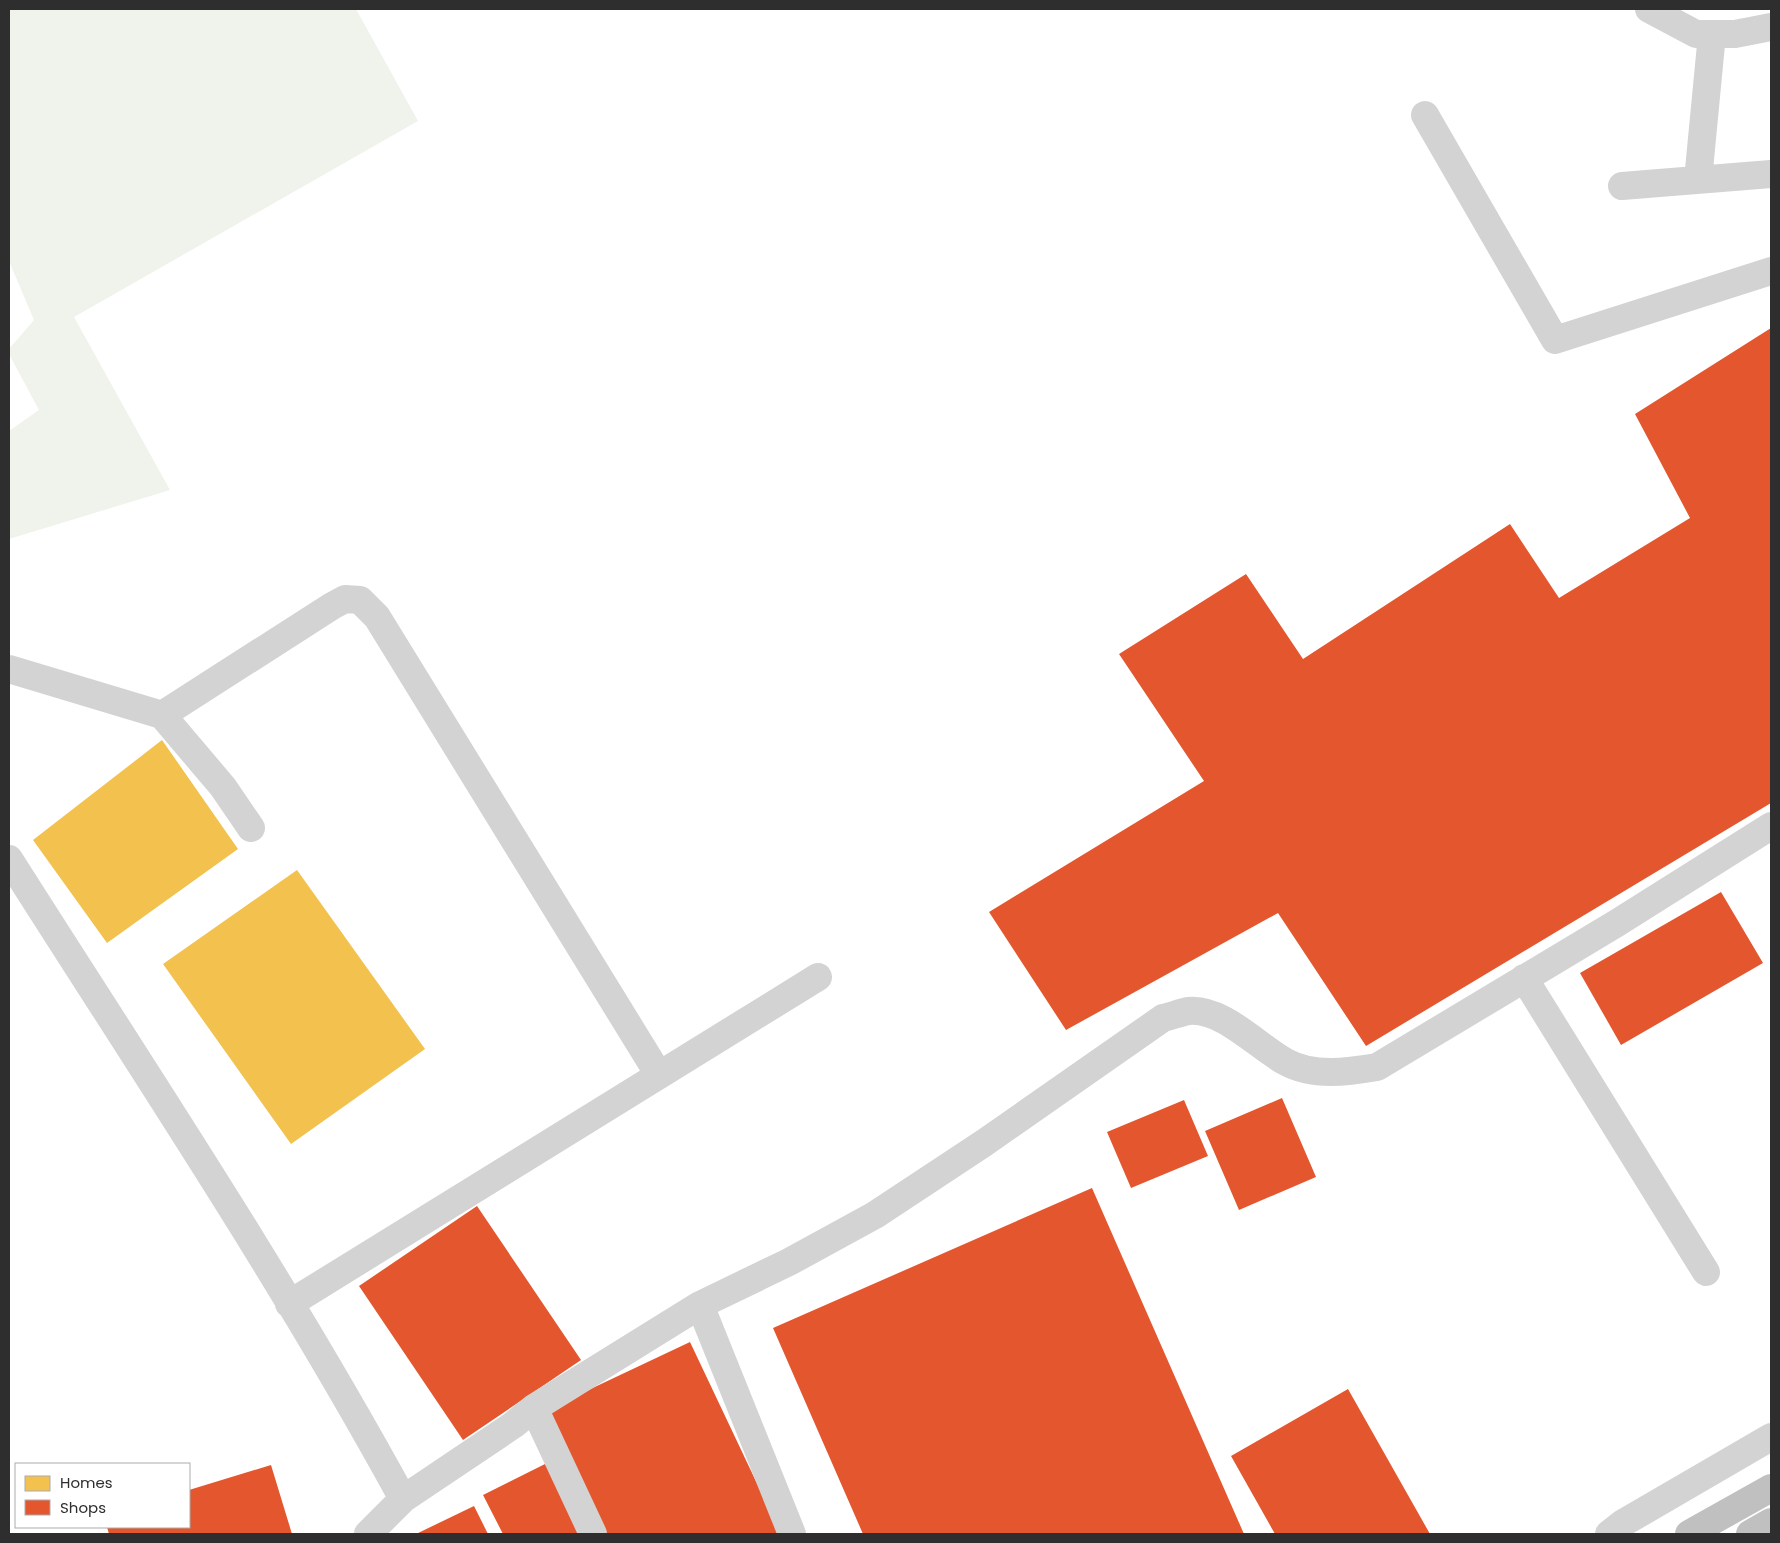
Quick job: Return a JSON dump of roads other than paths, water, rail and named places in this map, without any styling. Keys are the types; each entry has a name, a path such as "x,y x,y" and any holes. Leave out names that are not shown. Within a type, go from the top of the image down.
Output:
{"highway":[{"path":"1689,1534 1771,1488"},
{"path":"1750,1534 1771,1522"}],"street":[{"path":"1649,9 1696,34 1735,34 1771,27"},
{"path":"1698,180 1712,34"},
{"path":"1425,115 1555,340 1771,271"},
{"path":"1622,186 1771,174"},
{"path":"162,714 332,606 346,599 360,600 378,617 659,1075"},
{"path":"9,669 162,714 223,787 251,828"},
{"path":"368,1534 403,1499 513,1425 534,1408 700,1305 789,1262 875,1215 984,1144 1163,1018 1191,1011 1223,1018 1287,1063 1306,1068 1342,1072 1377,1067 1771,826"},
{"path":"9,858 289,1304 366,1430 403,1499"},
{"path":"289,1304 818,977"},
{"path":"1524,978 1706,1272"},
{"path":"700,1305 792,1534"},
{"path":"534,1408 593,1534"},
{"path":"1609,1534 1624,1523 1771,1437"}]}
